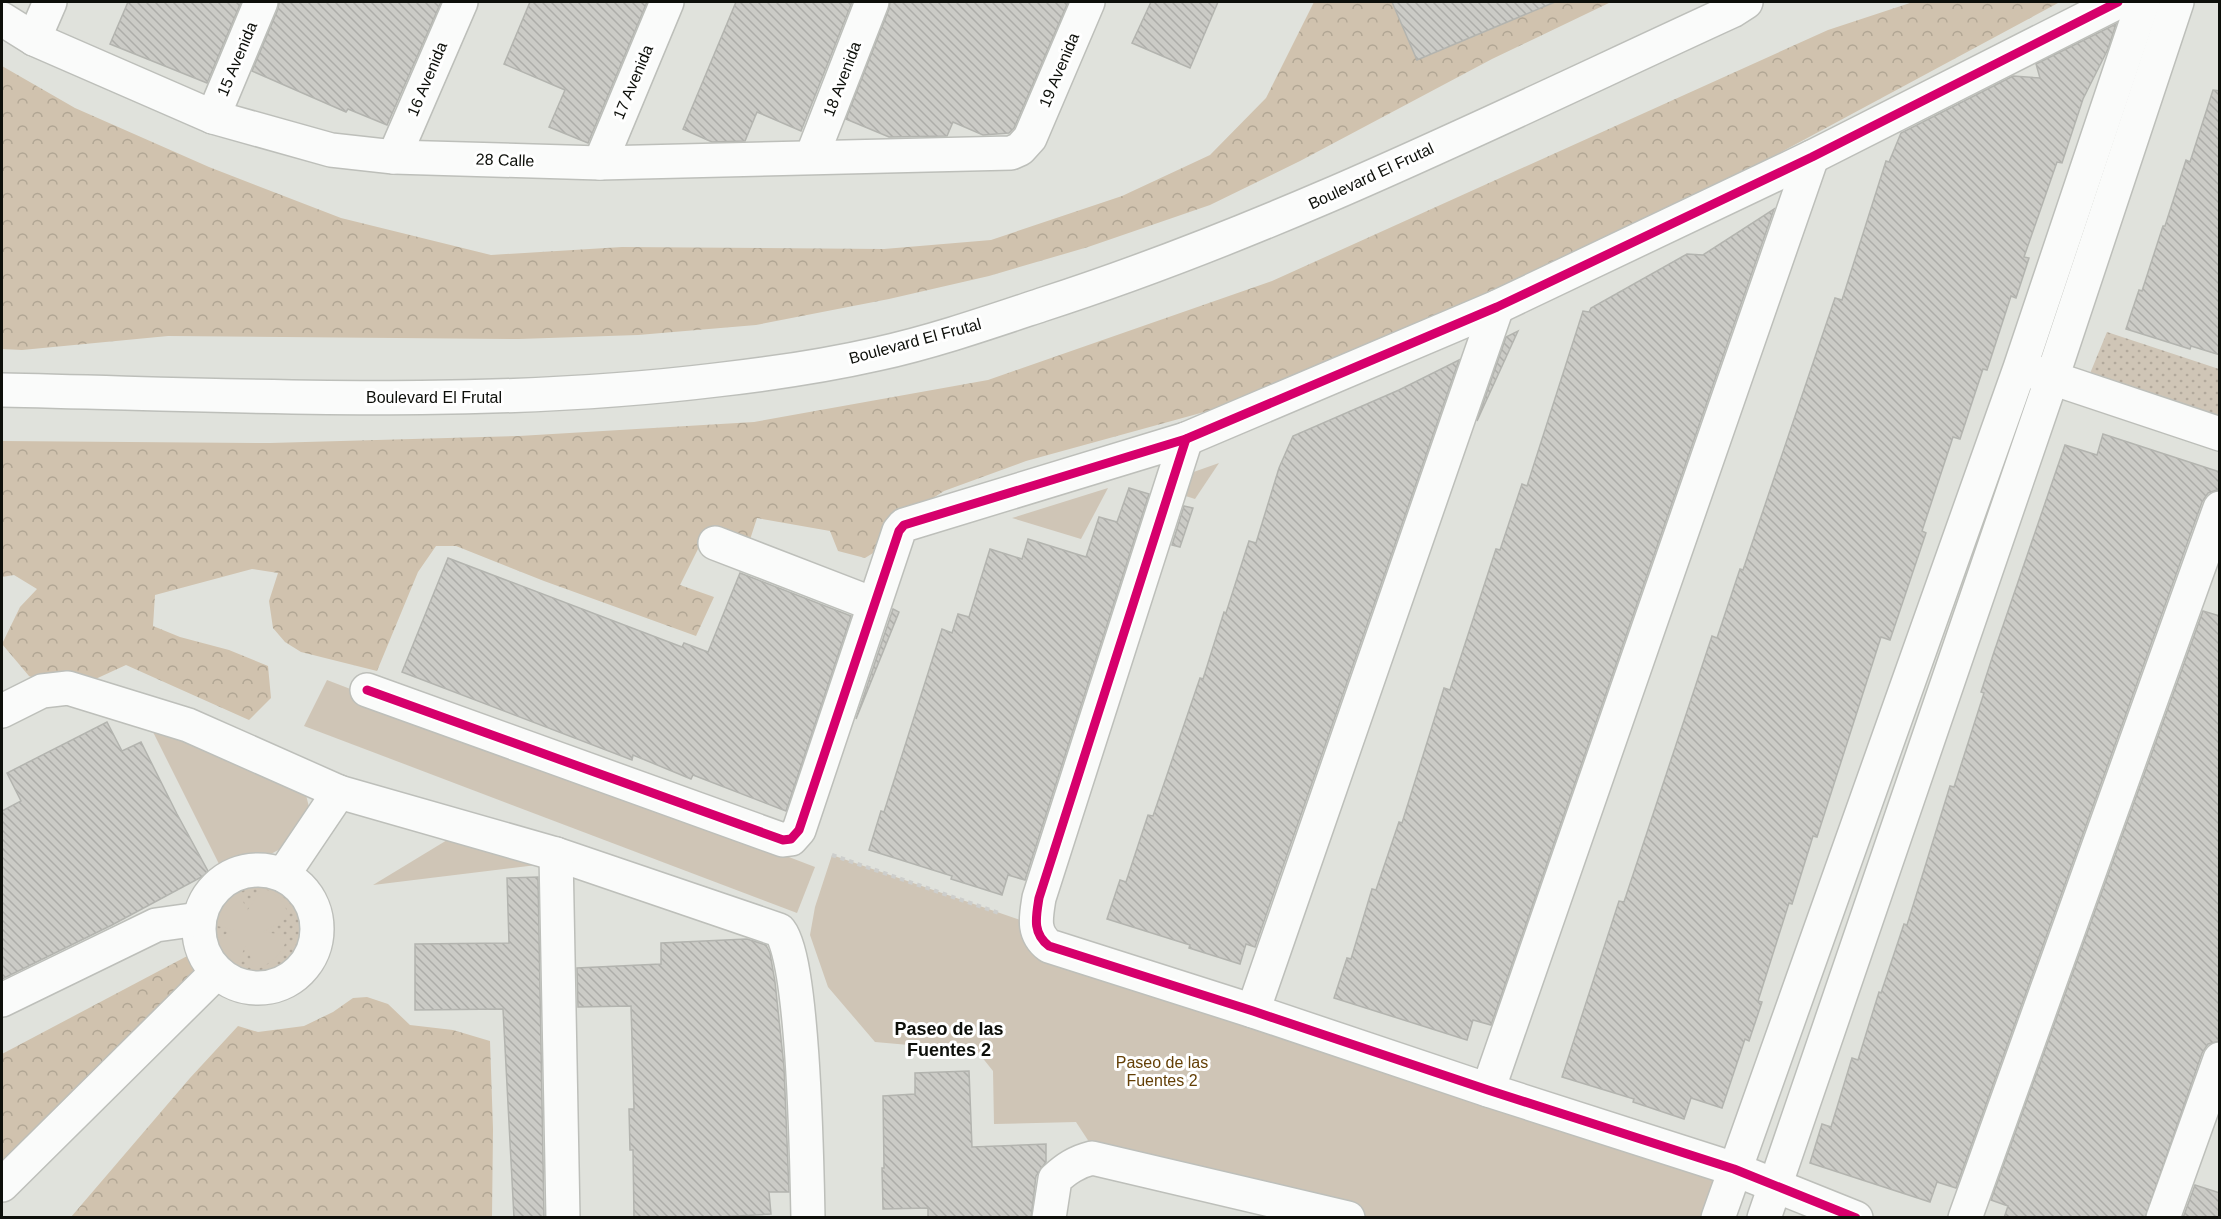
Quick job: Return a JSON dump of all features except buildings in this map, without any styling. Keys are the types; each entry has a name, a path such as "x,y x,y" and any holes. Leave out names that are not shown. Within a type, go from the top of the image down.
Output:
{"street":[{"path":"34,39 50,2"},
{"name":"15 Avenida","path":"213,117 261,2"},
{"name":"16 Avenida","path":"394,157 461,2"},
{"name":"17 Avenida","path":"600,163 667,2"},
{"name":"18 Avenida","path":"812,156 872,2"},
{"name":"19 Avenida","path":"1030,138 1088,2"},
{"name":"Boulevard El Frutal","path":"2,390 413,398 532,396 660,387 727,379 878,354 995,320 1115,281 1285,215 1739,6 1773,2"},
{"path":"367,690 787,840 796,835 799,830 899,531 910,521 1186,438 1497,307 1812,157 2118,2"},
{"path":"1718,1218 2020,368 2144,2"},
{"path":"1764,1218 2052,378 2177,2"},
{"name":"28 Calle","path":"2,19 34,39 213,117 331,150 394,157 600,163 812,156 1011,153 1020,149 1030,138"},
{"path":"1488,1090 1812,157"},
{"path":"1253,1011 1497,307"},
{"path":"2020,368 2220,434"},
{"path":"1186,438 1039,898 1035,925 1041,939 1049,946 1734,1169 1856,1218"},
{"path":"1965,1218 2220,508"},
{"path":"715,543 873,604"},
{"path":"2,711 42,691 68,688 188,725 339,792 556,854 779,930 783,934 795,982 800,1038 808,1218"},
{"path":"283,875 339,792"},
{"path":"556,854 563,1218"},
{"path":"248,870 266,870 283,875 298,885 310,900 316,917 316,936 311,953 301,969 286,980 268,987 250,987 232,982 217,972 205,957 199,938 199,919 206,901 216,886 231,876 248,870"},
{"path":"2,1000 156,925 199,919"},
{"path":"2,1185 217,972"},
{"path":"2163,1218 2220,1059"},
{"path":"1049,1218 1055,1179 1067,1168 1092,1158 1307,1213 1348,1218"}],"path":[{"path":"832,855 922,888 1035,925"}],"green space":[{"path":"1314,2 1611,2 1492,59 1300,161 1210,205 1088,247 989,276 889,299 756,325 638,335 519,339 168,336 22,350 2,349 2,66 75,108 209,167 341,218 491,255 622,247 884,249 991,240 1122,196 1210,155 1266,98"},
{"path":"1913,2 2058,3 1744,172 1531,282 1248,400 1026,461 944,491 908,514 891,542 865,558 838,551 830,531 757,518 745,555 701,543 680,585 714,597 696,636 544,581 456,546 436,546 418,572 377,671 301,652 285,642 273,628 269,601 278,573 252,569 155,595 153,626 180,637 229,650 268,666 271,698 249,720 126,665 65,693 29,676 2,644 20,607 37,589 14,575 2,577 2,441 270,443 519,436 754,422 988,380 1272,281 1828,30"},
{"path":"2107,332 2219,369 2219,421 2089,376"},
{"path":"1219,463 1195,499 1154,486"},
{"path":"1108,488 1081,539 1012,518"},
{"path":"327,680 815,867 797,913 304,726"},
{"path":"147,720 305,791 309,807 297,840 226,878"},
{"path":"462,831 545,864 373,885"},
{"name":"Paseo de las Fuentes 2","path":"832,855 1731,1165 1716,1217 1333,1217 1097,1154 1076,1122 994,1124 993,1071 977,1051 875,1042 828,987 810,935 815,907"},
{"path":"247,876 267,880 285,891 296,909 300,929 296,949 285,967 267,978 247,982 227,978 209,967 198,949 194,929 198,909 209,891 227,880"},
{"path":"262,888 276,895 283,903 289,917 263,932 287,935 286,941 272,961 255,970 246,945 235,969 225,966 218,960 209,942 234,930 209,924 211,918 223,899 238,889 247,911"},
{"path":"191,954 197,984 2,1176 2,1054"},
{"path":"367,997 388,1004 410,1025 453,1030 490,1041 493,1129 492,1217 71,1217 190,1078 238,1026 258,1032 304,1026 333,1012 353,998"}],"cycle path":[{"path":"367,690 783,840 791,839 799,830 899,531 904,525 1186,439 1497,307 1812,157 2118,2"},
{"path":"1186,439 1039,898 1036,924 1044,941 1049,946 1734,1169 1856,1218"}],"district":[{"name":"Paseo de las Fuentes 2","path":"949,1039"}]}
